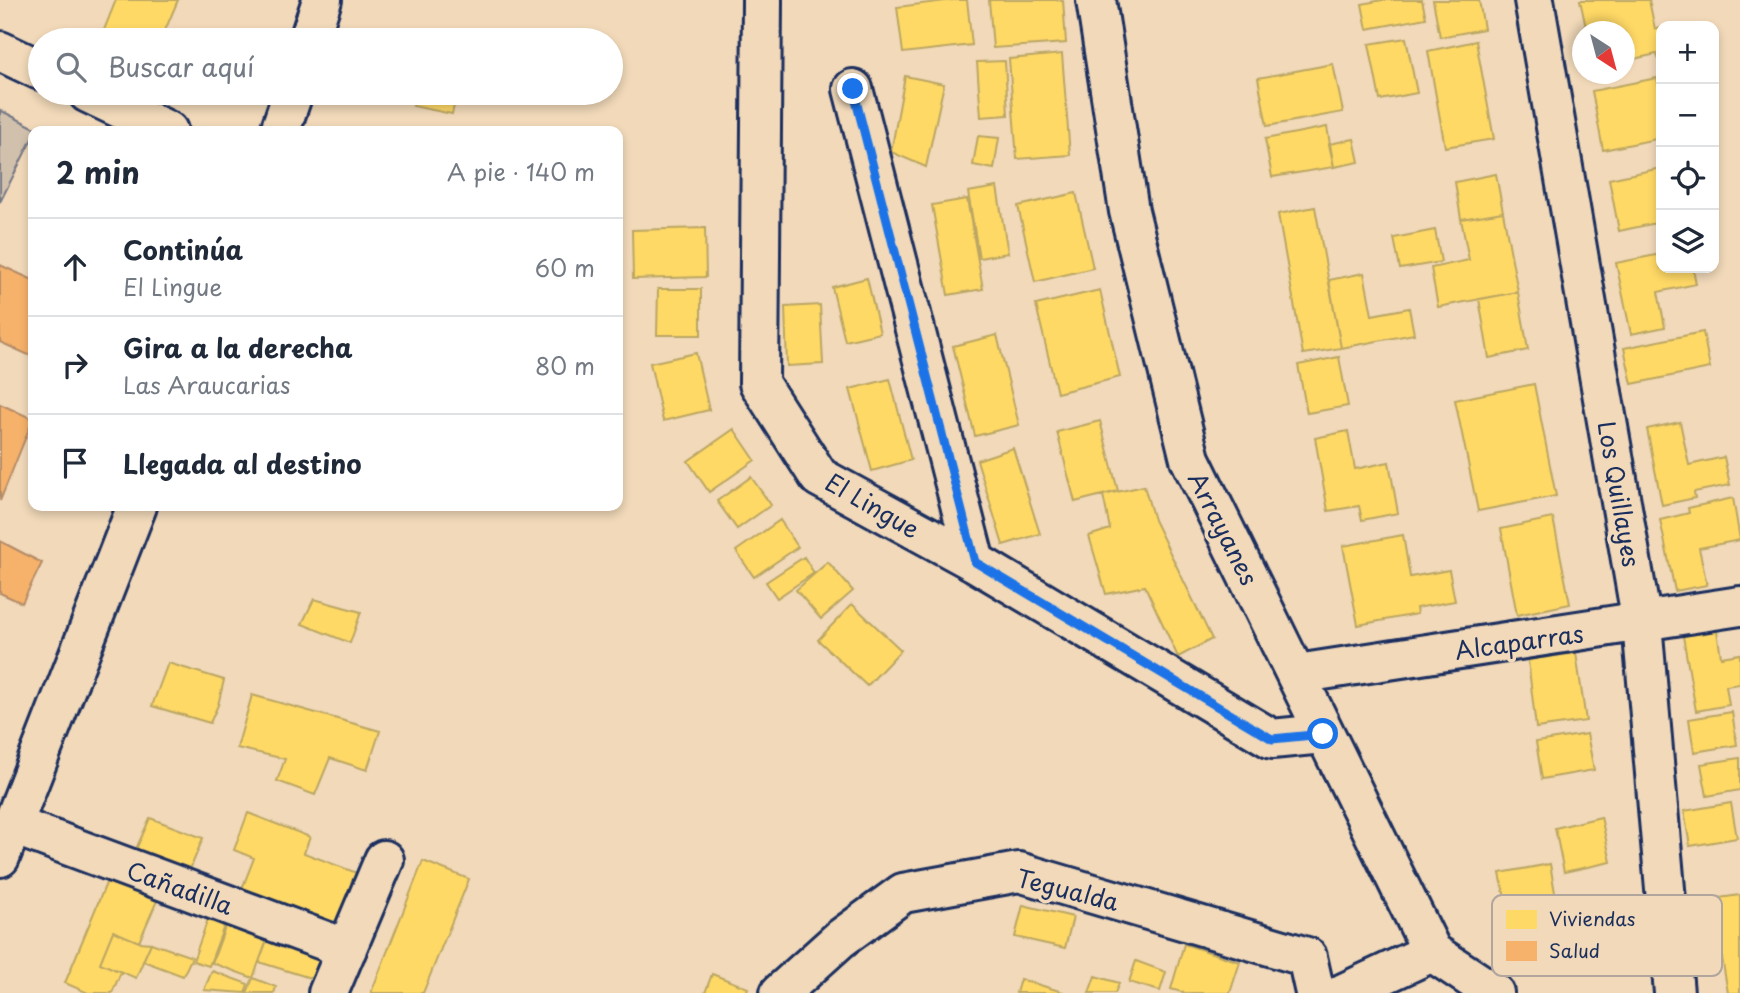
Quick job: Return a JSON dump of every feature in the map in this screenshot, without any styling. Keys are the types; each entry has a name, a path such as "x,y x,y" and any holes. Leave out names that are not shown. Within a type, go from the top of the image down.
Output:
{"street":[{"path":"313,28 322,0"},
{"name":"El Lingue","path":"762,0 758,383 819,477 975,562 1272,739 1323,734"},
{"name":"Arrayanes","path":"1096,0 1129,211 1190,459 1432,952 1494,993"},
{"name":"Los Quillayes","path":"1534,0 1642,623 1666,895"},
{"path":"0,51 28,64"},
{"path":"853,89 975,562"},
{"path":"114,105 158,126"},
{"path":"282,126 289,105"},
{"path":"6,841 135,511"},
{"name":"Alcaparras","path":"1297,674 1740,606"},
{"name":"Cañadilla","path":"6,841 346,949"},
{"path":"328,993 384,860"},
{"name":"Tegualda","path":"780,993 840,939 903,893 1019,872 1307,957 1315,993"},
{"path":"1344,993 1432,952"}],"shaded area":[{"path":"0,110 31,126 28,126 28,147 0,202"}],"building: Viviendas":[{"path":"116,0 178,0 166,28 105,28"},
{"path":"967,0 972,45 903,53 897,7"},
{"path":"989,0 1063,0 1066,43 993,48"},
{"path":"1382,0 1422,0 1426,18 1367,29 1362,4"},
{"path":"1433,0 1479,0 1484,29 1440,37"},
{"path":"1580,0 1649,0 1656,29 1656,54 1635,59 1635,21 1585,21"},
{"path":"1406,38 1417,93 1380,100 1369,44"},
{"path":"1476,41 1494,139 1445,147 1428,51"},
{"path":"1062,54 1070,155 1017,159 1009,59"},
{"path":"1005,61 1008,115 981,117 977,62"},
{"path":"1333,64 1343,112 1267,126 1258,78"},
{"path":"905,76 944,84 926,167 891,152"},
{"path":"1656,78 1656,139 1603,150 1592,91"},
{"path":"413,105 454,105 452,114"},
{"path":"1327,127 1334,167 1272,177 1265,139"},
{"path":"978,136 999,138 994,169 973,165"},
{"path":"1354,139 1359,162 1334,167 1329,144"},
{"path":"1656,169 1656,223 1619,231 1609,179"},
{"path":"1496,174 1503,212 1461,219 1455,182"},
{"path":"997,187 1008,253 979,258 968,192"},
{"path":"1076,193 1093,268 1035,282 1018,206"},
{"path":"967,199 983,289 948,295 932,205"},
{"path":"1315,207 1341,348 1303,354 1278,214"},
{"path":"1503,212 1518,292 1438,307 1431,268 1469,260 1461,219"},
{"path":"705,228 706,277 633,279 632,230"},
{"path":"1435,230 1441,262 1400,269 1394,238"},
{"path":"1656,255 1656,273 1694,273 1696,284 1658,292 1665,327 1631,334 1616,263"},
{"path":"1364,273 1372,315 1409,308 1414,334 1341,348 1329,280"},
{"path":"867,278 880,333 845,341 832,287"},
{"path":"658,289 701,289 701,335 657,335"},
{"path":"1100,290 1120,377 1057,393 1036,305"},
{"path":"1518,292 1528,350 1489,358 1479,299"},
{"path":"820,305 823,364 787,366 785,307"},
{"path":"1703,332 1710,368 1632,384 1624,348"},
{"path":"997,335 1019,425 975,436 953,346"},
{"path":"696,353 709,410 663,421 650,363"},
{"path":"1339,357 1348,406 1307,413 1298,365"},
{"path":"890,379 911,460 872,471 850,389"},
{"path":"1534,384 1556,496 1478,511 1455,400"},
{"path":"1100,421 1118,491 1075,502 1057,432"},
{"path":"1680,422 1689,465 1724,457 1730,485 1694,492 1695,498 1662,505 1647,429"},
{"path":"734,429 755,460 709,492 688,461"},
{"path":"1348,431 1355,469 1389,462 1398,513 1362,520 1359,506 1328,511 1315,438"},
{"path":"1013,448 1040,534 1003,545 977,460"},
{"path":"751,477 771,505 737,529 717,501"},
{"path":"1144,486 1154,520 1212,639 1178,657 1145,586 1106,594 1089,536 1110,529 1103,495"},
{"path":"1733,498 1740,540 1699,548 1707,585 1675,591 1660,520 1689,513 1688,508"},
{"path":"1553,518 1570,604 1517,615 1501,529"},
{"path":"780,520 798,547 754,577 736,551"},
{"path":"1403,535 1410,577 1449,570 1455,601 1416,608 1417,614 1358,625 1343,546"},
{"path":"804,557 814,573 777,598 766,582"},
{"path":"828,562 853,591 821,619 796,590"},
{"path":"314,599 361,612 350,643 302,624"},
{"path":"852,604 901,650 867,686 818,640"},
{"path":"1717,631 1721,657 1740,654 1740,684 1726,686 1729,705 1696,711 1683,636"},
{"path":"1576,653 1586,721 1536,728 1528,660"},
{"path":"168,663 224,680 210,723 152,706"},
{"path":"252,695 380,731 367,770 330,758 315,795 277,781 285,759 237,748"},
{"path":"1732,712 1737,745 1694,752 1689,719"},
{"path":"1587,734 1594,770 1542,779 1536,742"},
{"path":"1740,758 1740,790 1707,796 1701,764"},
{"path":"1731,803 1737,838 1690,846 1684,811"},
{"path":"248,813 310,837 304,853 357,873 336,926 242,889 254,858 234,850"},
{"path":"1601,817 1611,862 1564,872 1555,828"},
{"path":"150,818 203,838 187,877 132,858"},
{"path":"423,861 469,879 423,993 371,993"},
{"path":"1550,864 1555,895 1504,895 1500,873"},
{"path":"109,876 159,896 139,942 113,931 100,963 121,972 112,993 88,993 65,983"},
{"path":"1740,895 1740,993 1728,993 1722,958 1722,898"},
{"path":"1023,905 1073,917 1065,948 1015,937"},
{"path":"208,919 224,926 209,966 193,961"},
{"path":"226,925 267,940 253,978 212,963"},
{"path":"113,931 139,942 151,943 136,978 100,963"},
{"path":"267,940 327,960 320,981 259,962"},
{"path":"151,943 192,957 183,976 143,961"},
{"path":"1184,944 1240,962 1230,993 1185,993 1171,989"},
{"path":"1136,961 1166,972 1160,991 1129,982"},
{"path":"212,971 248,984 245,993 204,990"},
{"path":"712,974 748,988 746,993 705,993"},
{"path":"1095,976 1119,983 1115,993 1089,993"},
{"path":"253,978 276,987 274,993 247,993"},
{"path":"1020,979 1066,993 1016,993"}],"building: Salud":[{"path":"0,265 28,278 28,355 0,342"},
{"path":"0,404 28,417 28,431 0,501"},
{"path":"0,541 42,563 22,603 0,593"}],"route":[{"path":"853,89 975,562 1272,739 1323,734"}]}
